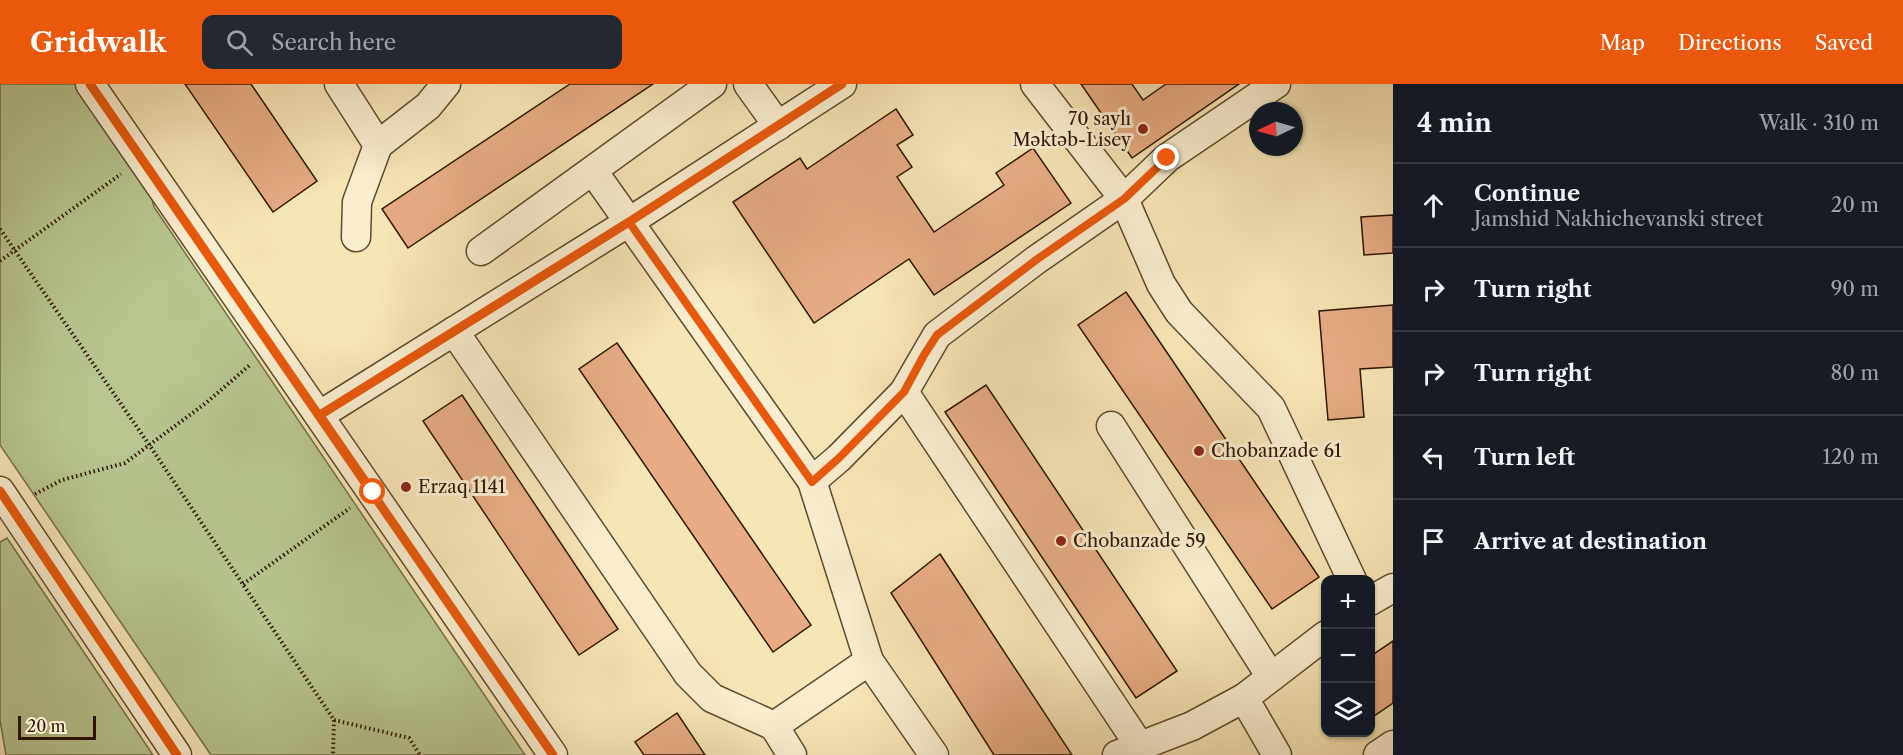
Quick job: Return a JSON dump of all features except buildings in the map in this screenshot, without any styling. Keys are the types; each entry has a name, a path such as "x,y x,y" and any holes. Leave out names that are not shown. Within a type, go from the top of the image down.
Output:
{"street":[{"path":"90,84 553,755"},
{"path":"339,84 378,145"},
{"path":"357,237 357,202 378,145 428,106 446,84"},
{"path":"481,251 712,84"},
{"path":"748,84 778,126"},
{"path":"320,415 629,222 842,84"},
{"path":"1035,84 1124,199 1161,284 1179,312 1271,408 1350,575"},
{"path":"812,482 904,392 937,335 1036,260 1124,199 1167,158 1276,84"},
{"path":"593,171 812,482 869,661 934,755"},
{"path":"454,332 688,674 712,698 774,726 792,755"},
{"path":"904,392 1128,750 1192,726 1244,698 1321,639"},
{"path":"1111,426 1271,677"},
{"path":"4,504 177,755"},
{"path":"1375,599 1393,588"},
{"path":"774,726 869,661"},
{"path":"1244,698 1277,755"},
{"path":"1378,755 1393,745"}],"path":[{"path":"0,261 142,159"},
{"path":"0,229 150,446 334,720 333,755"},
{"path":"4,504 62,480 126,463 206,403 272,346"},
{"path":"243,584 373,492"},
{"path":"334,720 409,738 420,755"}],"green space":[{"path":"0,84 88,84 142,159 154,207 525,755 211,755 0,445"},
{"path":"7,538 153,755 6,755 0,720 0,542"}],"cycle path":[{"path":"90,84 553,755"},
{"path":"320,415 629,222 842,84"},
{"path":"0,491 177,755"}],"place":[{"name":"70 saylı Məktəb-Lisey","path":"1143,129"},
{"name":"Chobanzade 61","path":"1199,451"},
{"name":"Erzaq 1141","path":"406,487"},
{"name":"Chobanzade 59","path":"1061,541"}],"route":[{"path":"373,492 320,415 629,222 812,482 904,392 937,335 1036,260 1124,199 1167,158"}]}
